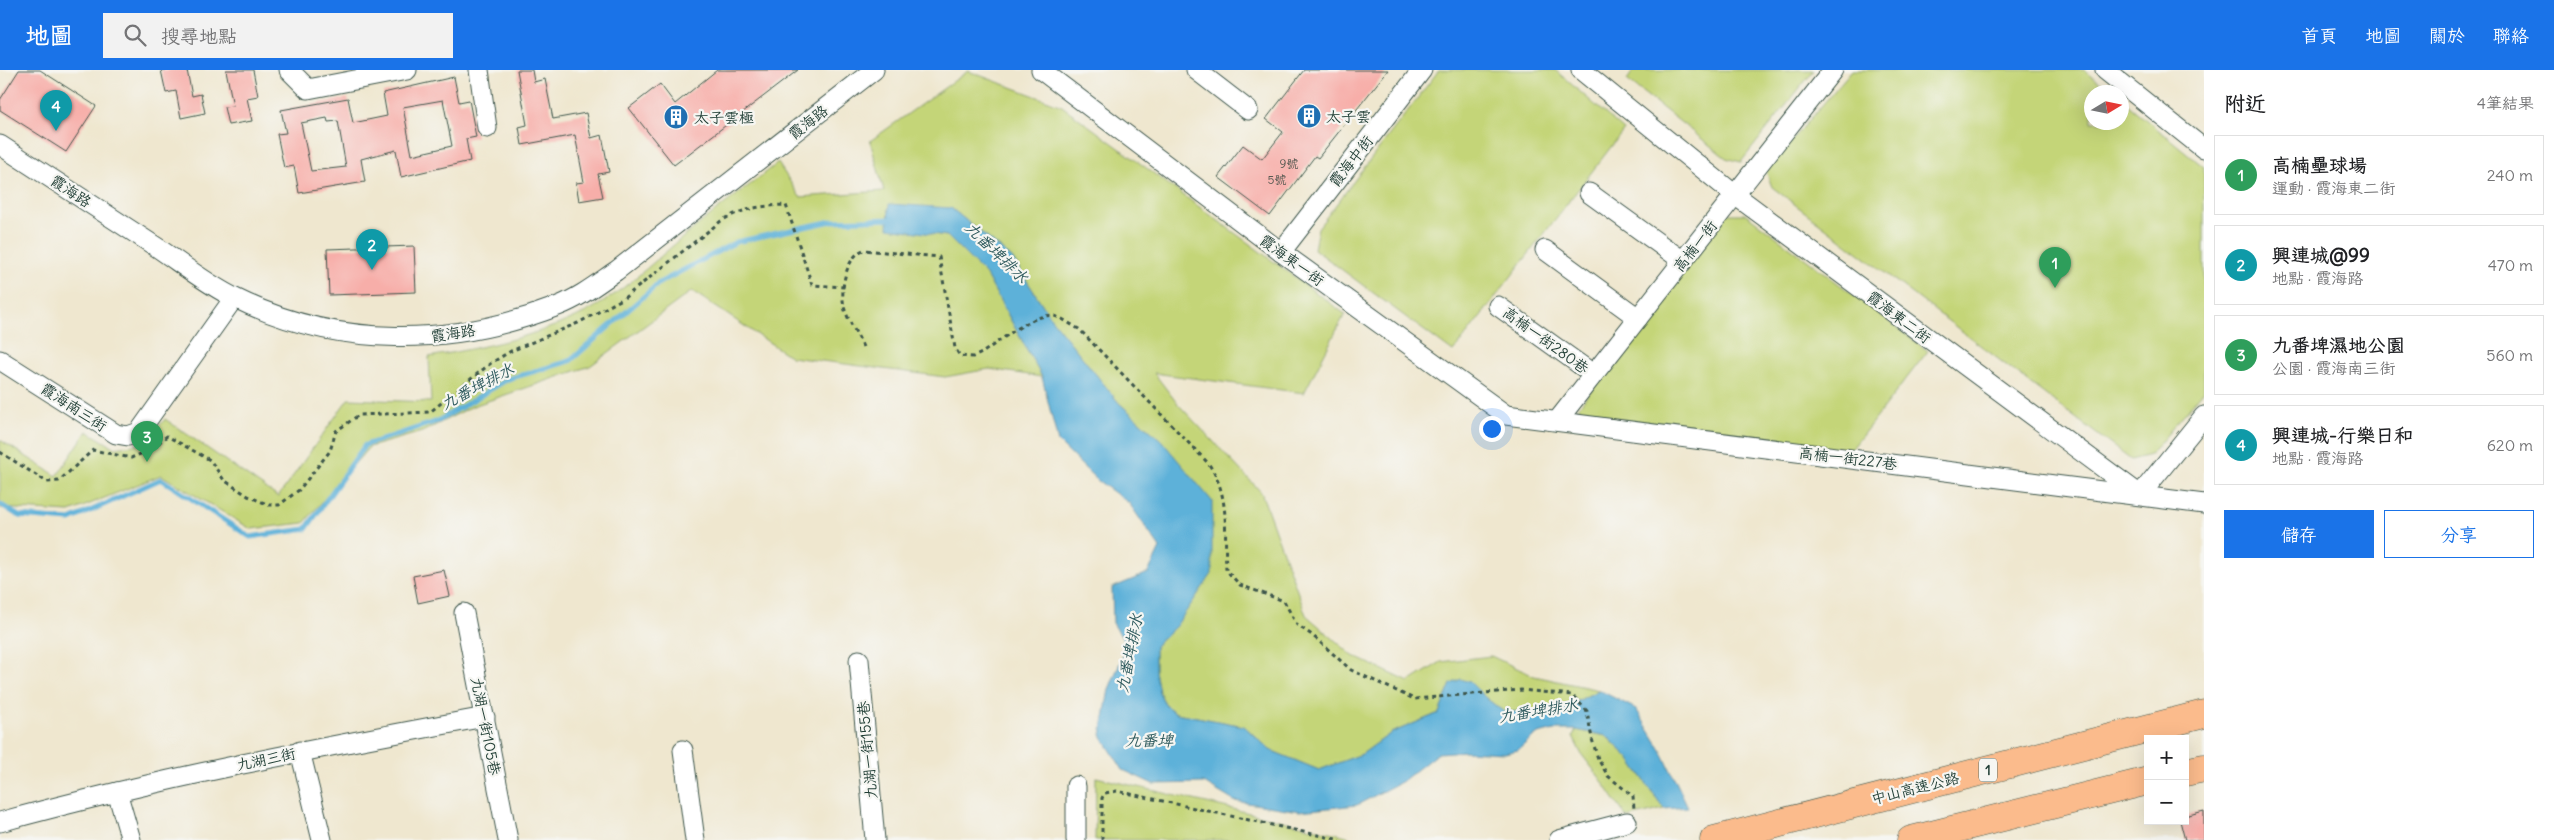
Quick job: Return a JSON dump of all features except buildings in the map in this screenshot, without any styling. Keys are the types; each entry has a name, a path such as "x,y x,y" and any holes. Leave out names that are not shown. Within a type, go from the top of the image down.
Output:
{"highway":[{"name":"中山高速公路","path":"1714,840 2204,714"},
{"path":"2189,771 2204,768"},
{"path":"1912,840 2144,783"}],"street":[{"path":"289,70 308,89 407,70"},
{"path":"479,70 488,128"},
{"name":"霞海路","path":"0,145 234,298 331,332 423,338 507,323 558,306 586,292 616,272 874,70"},
{"name":"霞海東一街","path":"1041,70 1280,252 1506,415 1556,421"},
{"path":"1196,70 1248,110"},
{"name":"霞海中街","path":"1280,252 1422,70"},
{"name":"霞海東二街","path":"1582,70 1735,196 2140,495"},
{"name":"高楠一街","path":"1556,421 1833,70"},
{"path":"2105,70 2204,149"},
{"path":"1589,193 1683,261"},
{"path":"1545,250 1638,318"},
{"name":"霞海南三街","path":"0,360 116,434 128,436 139,432 234,298"},
{"name":"高楠一街280巷","path":"1498,306 1593,374"},
{"path":"2140,495 2204,416"},
{"name":"高楠一街227巷","path":"1556,421 2204,504"},
{"name":"九湖一街105巷","path":"464,613 508,840"},
{"name":"九湖一街155巷","path":"859,660 875,840"},
{"name":"九湖三街","path":"0,822 118,792 300,751 485,717"},
{"path":"683,750 695,840"},
{"path":"300,751 322,840"},
{"path":"1076,786 1076,840"},
{"path":"118,792 131,840"},
{"path":"1559,840 1627,822"}],"path":[{"path":"0,452 47,482 59,482 93,450 131,458 148,451 161,438 166,436 210,460 224,480 248,496 269,505 279,505 299,490 330,451 336,431 351,419 359,415 430,412 491,363 512,350 578,323 624,298 721,221 737,212 758,206 786,205 812,285 845,287"},
{"path":"862,347 844,305 848,265 854,254 863,250 940,257 956,348 960,356 973,357 982,353 1030,321 1052,315 1079,329 1208,463 1218,478 1224,497 1226,570 1240,585 1284,601 1297,625 1312,635 1351,670 1414,699 1538,691 1572,696 1587,711 1592,739 1598,758 1608,776 1633,796 1633,814 1627,822"},
{"path":"1102,840 1102,798 1111,791 1340,840"}],"green space":[{"path":"1439,70 1555,70 1624,130 1453,352 1314,249 1318,228"},
{"path":"1634,70 1814,70 1741,162 1726,158 1627,80"},
{"path":"1852,70 2084,70 2103,85 2084,85 2084,130 2129,130 2129,106 2204,167 2204,390 2150,455 2131,460 1772,187 1766,171"},
{"path":"968,71 1062,106 1345,314 1304,393 1154,373 1177,403 1261,492 1306,615 1353,656 1409,682 1441,662 1491,656 1534,676 1599,690 1560,710 1504,712 1470,682 1451,684 1439,713 1391,733 1362,754 1319,770 1270,750 1244,726 1176,713 1166,706 1159,692 1155,671 1155,646 1176,626 1161,440 1119,403 1053,321 1012,258 951,208 888,227 947,236 986,275 1042,377 989,369 945,377 791,357 692,291 590,366 473,406 422,432 369,447 304,523 251,529 161,475 70,512 0,508 0,440 57,476 87,431 115,448 145,443 165,419 278,497 348,399 431,402 429,357 529,335 586,312 624,287 694,228 778,163 800,197 884,191 870,141"},
{"path":"1728,214 1746,214 1928,351 1850,451 1579,416 1579,406"},
{"path":"1576,730 1606,736 1629,758 1664,809 1627,818 1582,755 1573,737"},
{"path":"1096,777 1347,836 1352,840 1095,840"}],"water":[{"name":"九番埤","path":"889,204 951,208 1012,258 1053,321 1119,403 1161,440 1212,501 1212,574 1176,626 1155,646 1155,671 1159,692 1166,706 1176,713 1244,726 1270,750 1319,770 1362,754 1391,733 1439,713 1451,684 1461,679 1470,682 1504,712 1560,710 1599,690 1636,709 1661,750 1688,807 1664,809 1629,758 1607,736 1576,730 1554,730 1535,735 1518,750 1505,753 1466,751 1438,753 1404,780 1357,805 1300,811 1234,801 1204,783 1153,784 1123,770 1101,735 1109,689 1127,646 1113,623 1112,588 1148,573 1160,548 1129,503 1097,480 1058,442 1042,377 986,275 947,236 888,228"}],"waterway":[{"name":"九番埤排水","path":"0,504 19,516 70,520 161,479 250,537 306,529 365,445 438,421 508,379 570,361 659,283 736,242 832,221 894,219"}],"place":[{"name":"太子雲","path":"1309,116"},
{"name":"太子雲極","path":"676,117"},
{"name":"興連城-行樂日和","path":"56,131"},
{"name":"興連城@99","path":"372,270"},
{"name":"高楠壘球場","path":"2055,288"},
{"name":"九番埤濕地公園","path":"147,462"}]}
